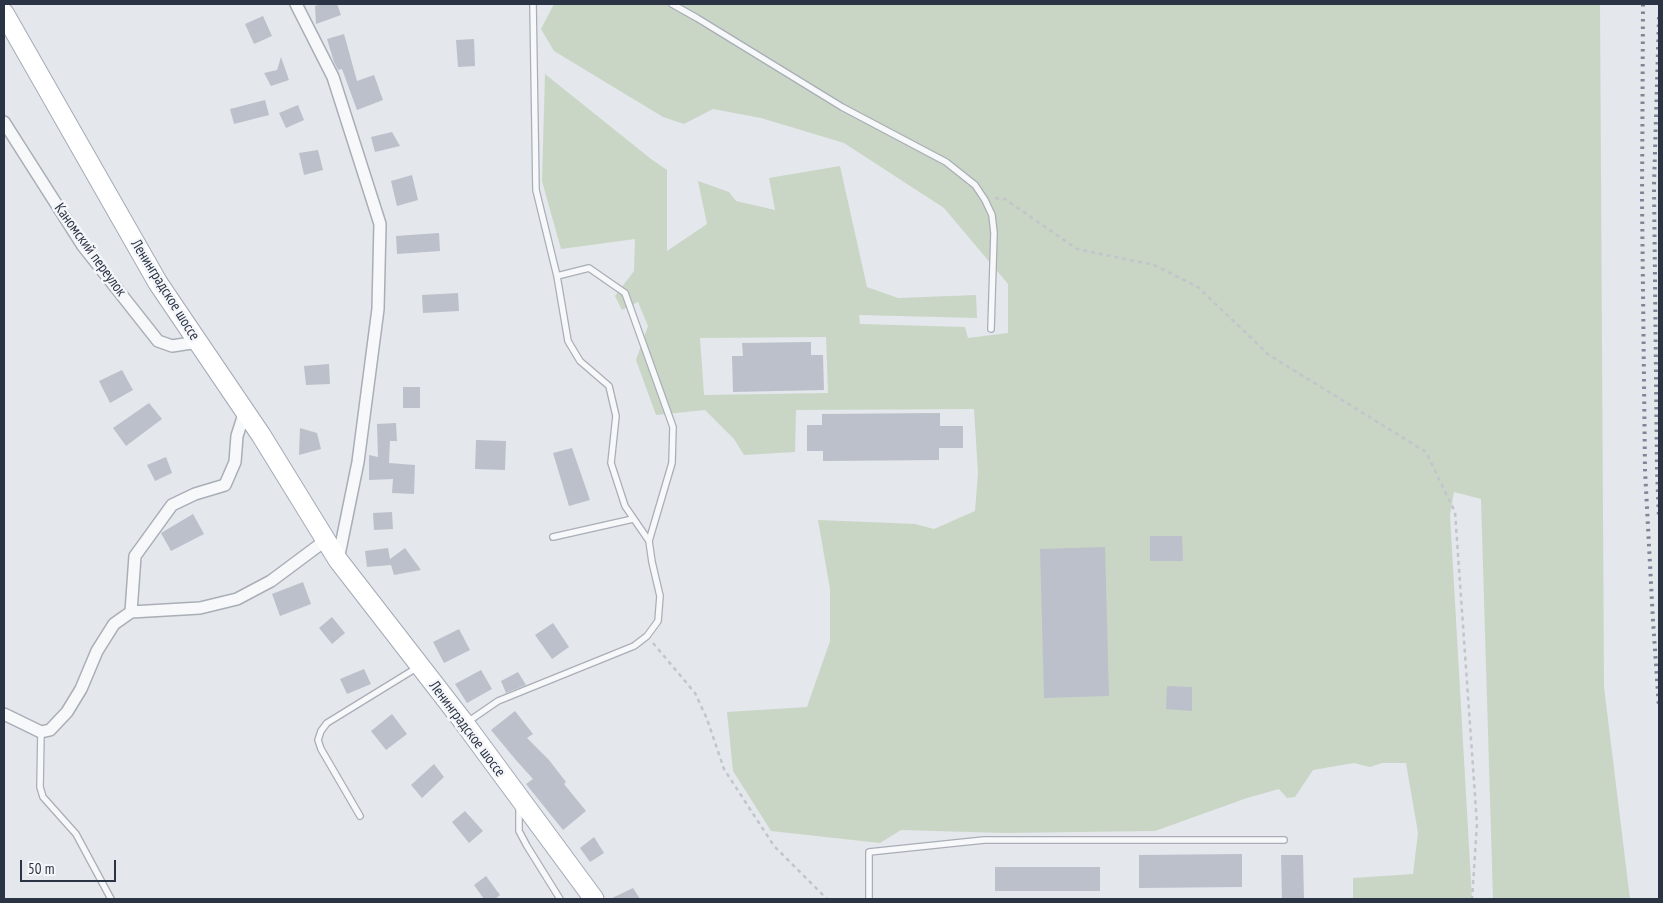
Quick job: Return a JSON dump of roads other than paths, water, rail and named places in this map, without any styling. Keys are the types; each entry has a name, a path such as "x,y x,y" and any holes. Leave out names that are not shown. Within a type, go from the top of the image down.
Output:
{"main road":[{"name":"Ленинградское шоссе","path":"4,13 158,283 245,411 338,560 465,724 594,899"}],"street":[{"path":"296,4 333,77 380,224 378,309 358,462 338,560"},
{"name":"Каномский переулок","path":"4,122 83,246 158,341 172,346 198,342"},
{"path":"131,612 135,556 172,505 195,494 225,485 235,462 237,436 245,411"},
{"path":"4,714 41,732 50,730 66,712 81,689 97,651 114,624 131,612 200,608 238,599 271,581 326,540"}],"lane":[{"path":"465,724 498,701 634,646 647,636 658,622 660,596 648,541 625,506 611,463 616,416 609,386 580,361 568,341 557,276 536,190 533,4"},
{"path":"672,4 842,107 946,162 975,185 992,215 994,233 991,329"},
{"path":"557,276 589,268 625,293 673,427 672,463 648,541"},
{"path":"553,537 633,519"},
{"path":"360,816 321,749 318,740 321,731 327,723 419,666"},
{"path":"41,732 40,787 43,797 76,834 111,899"},
{"path":"519,798 519,831 560,899"},
{"path":"869,899 869,852 984,840 1284,840"}],"railway":[{"path":"1643,4 1642,201 1645,470 1659,708"},
{"path":"1659,17 1654,185 1659,518"}]}
